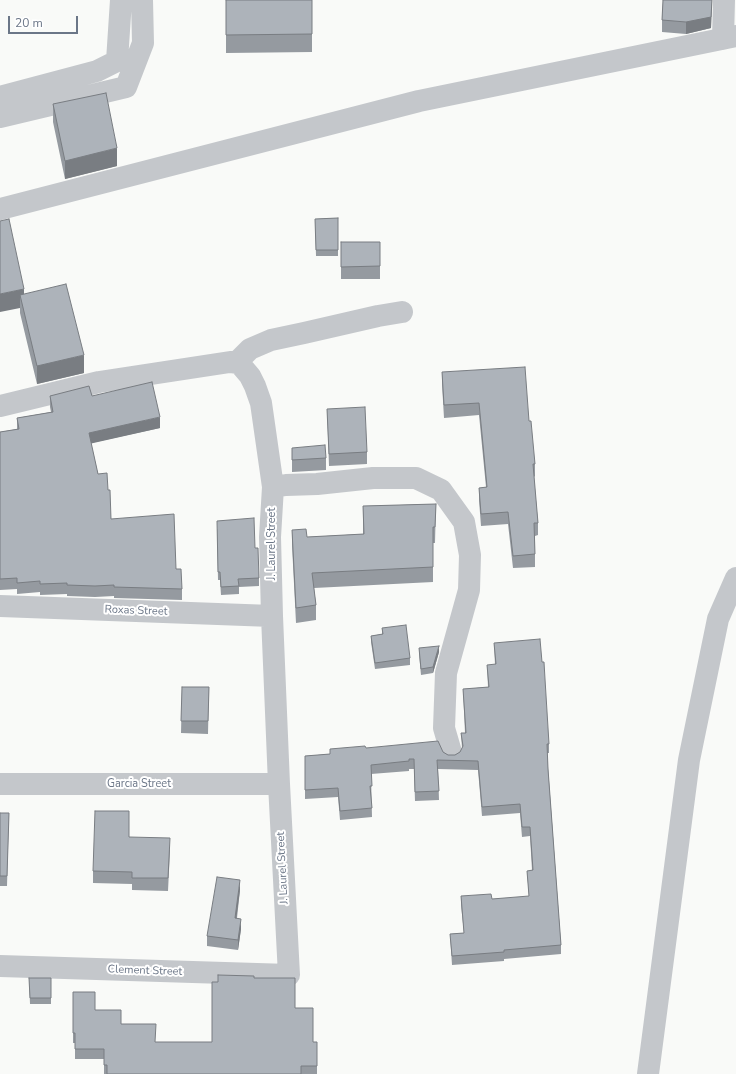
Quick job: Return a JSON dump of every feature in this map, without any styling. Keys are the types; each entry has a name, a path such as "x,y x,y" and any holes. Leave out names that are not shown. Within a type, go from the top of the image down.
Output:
{"street":[{"path":"6,105 97,71 117,61 120,0"},
{"path":"6,105 126,87 143,43 142,0"},
{"path":"0,209 419,101 730,38 724,0"},
{"path":"0,406 99,382 230,362 239,363 240,359 250,349 271,340 402,312"},
{"name":"J. Laurel Street","path":"239,363 250,376 261,403 273,488 270,537 272,616 289,975"},
{"path":"273,488 286,485 316,484 373,478 416,478 441,490 464,522 470,555 468,590 446,673 444,728 451,752"},
{"path":"648,1074 689,760 718,619 736,578"},
{"name":"Roxas Street","path":"0,606 272,616"},
{"name":"Garcia Street","path":"0,784 279,784"},
{"name":"Clement Street","path":"0,966 289,975"}],"building":[{"path":"226,0 312,0 312,34 226,35"},
{"path":"663,0 712,0 711,17 686,22 662,20"},
{"path":"106,93 117,148 65,161 53,104"},
{"path":"338,218 338,250 316,250 315,219"},
{"path":"9,219 24,289 0,294 0,221"},
{"path":"341,242 380,242 380,266 341,267"},
{"path":"66,284 84,355 37,366 20,295"},
{"path":"525,367 529,421 531,421 535,464 533,464 538,523 534,523 535,554 513,556 508,512 481,514 479,488 487,487 479,403 444,405 442,372"},
{"path":"152,382 160,417 89,433 98,474 107,473 108,490 110,490 111,519 174,514 176,569 181,569 182,589 114,587 114,585 67,585 67,583 40,584 40,581 17,583 17,578 0,579 0,432 19,429 17,418 53,412 50,396 89,386 92,396"},
{"path":"365,407 367,452 329,454 327,409"},
{"path":"325,445 326,458 292,460 292,448"},
{"path":"436,504 435,527 433,527 433,567 312,573 316,605 296,608 292,530 306,529 307,537 364,534 363,506"},
{"path":"254,518 255,548 258,548 259,578 238,579 239,586 221,587 220,572 218,572 217,521"},
{"path":"406,625 410,658 375,663 371,636 383,634 382,628"},
{"path":"540,639 542,662 544,662 549,744 547,744 548,769 561,945 504,950 504,952 452,956 450,934 464,933 461,896 491,894 492,899 529,896 527,871 533,870 530,827 522,827 520,804 482,807 478,761 437,760 439,791 415,792 414,759 409,759 409,761 371,765 372,786 370,786 372,808 340,811 338,788 305,790 305,756 330,754 330,749 365,746 366,748 438,741 443,752 448,755 455,755 460,752 463,746 461,733 466,733 463,689 489,687 487,665 496,664 494,643"},
{"path":"439,646 433,667 421,669 419,648"},
{"path":"182,687 209,687 208,721 181,721"},
{"path":"95,811 129,811 129,837 170,838 168,878 132,878 132,872 93,871"},
{"path":"0,813 9,813 7,876 0,876"},
{"path":"217,877 240,880 235,918 241,919 238,940 207,936"},
{"path":"218,975 254,976 254,978 295,978 295,1008 313,1008 313,1042 317,1042 317,1066 301,1066 301,1074 107,1074 107,1065 104,1065 104,1049 75,1049 75,1033 73,1033 73,992 95,992 95,1010 121,1010 121,1024 156,1024 155,1042 212,1042 212,982 218,982"},
{"path":"29,978 51,978 51,998 30,998"}]}
